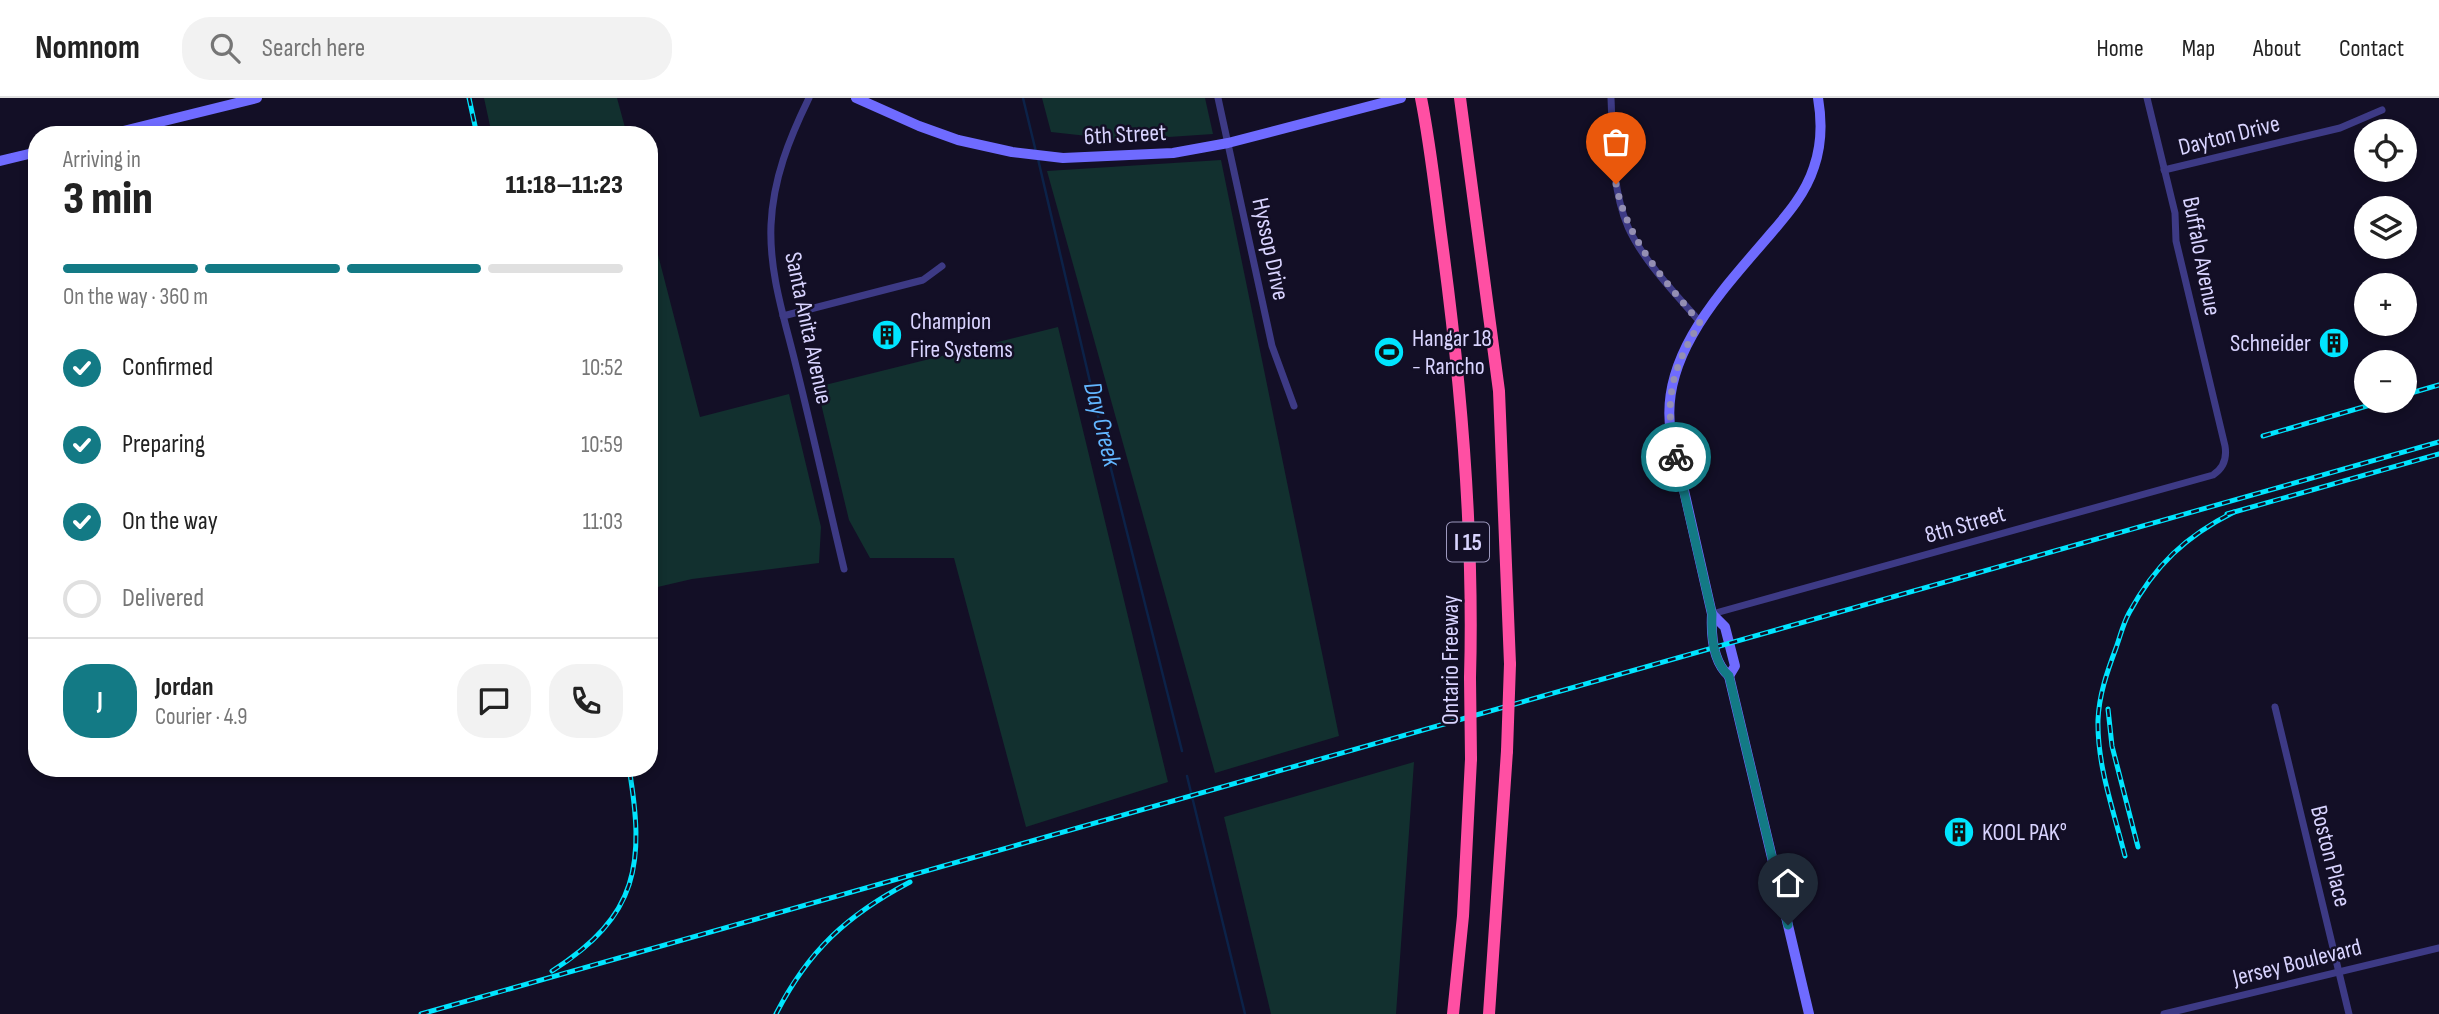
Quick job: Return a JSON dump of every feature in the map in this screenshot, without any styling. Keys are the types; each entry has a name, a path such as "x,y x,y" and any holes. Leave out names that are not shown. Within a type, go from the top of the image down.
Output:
{"highway":[{"name":"Ontario Freeway","path":"1421,98 1454,331 1472,602 1471,759 1453,1014"},
{"name":"I 15","path":"1460,98 1499,391 1510,664 1507,751 1489,1014"}],"main road":[{"path":"143,126 257,98"},
{"name":"6th Street","path":"856,98 937,133 1012,152 1063,158 1160,155 1228,143 1401,98"},
{"path":"1809,1014 1729,676 1721,669 1715,648 1711,630 1712,614 1670,430 1669,412 1674,376 1689,341 1700,323 1791,209 1814,169 1820,147 1818,98"},
{"path":"0,161 28,154"}],"street":[{"name":"Santa Anita Avenue","path":"809,98 785,150 773,205 772,260 844,569"},
{"name":"Hyssop Drive","path":"1218,98 1272,346 1294,407"},
{"path":"1611,98 1616,184 1628,226 1646,255 1700,323"},
{"name":"Buffalo Avenue","path":"2147,98 2175,213 2176,241 2227,455 2224,463"},
{"name":"Dayton Drive","path":"2164,170 2340,128 2382,110"},
{"path":"783,316 923,280 942,266"},
{"name":"8th Street","path":"1712,614 2213,475 2224,463"},
{"name":"Boston Place","path":"2275,707 2349,1014"},
{"name":"Jersey Boulevard","path":"2164,1014 2439,948"}],"green space":[{"path":"484,98 617,98 625,126 490,126"},
{"path":"1042,98 1205,98 1213,134 1124,140 1051,132"},
{"path":"1221,160 1339,736 1215,773 1047,171"},
{"path":"658,255 700,417 789,394 821,527 819,563 692,579 658,587"},
{"path":"1058,327 1168,782 1026,827 954,558 870,558 849,520 817,387"},
{"path":"1414,762 1396,1014 1271,1014 1224,817"}],"waterway":[{"name":"Day Creek","path":"1023,98 1036,152"},
{"name":"Day Creek","path":"1038,159 1101,429 1182,751"},
{"name":"Day Creek","path":"1187,776 1245,1014"}],"railway":[{"path":"469,98 475,126"},
{"path":"2417,391 2439,385"},
{"path":"2263,436 2354,410"},
{"path":"421,1014 2439,442"},
{"path":"2227,514 2439,454"},
{"path":"2125,856 2107,789 2098,737 2099,711 2107,675 2127,617 2150,580 2187,542 2234,512"},
{"path":"2108,709 2112,746 2138,847"},
{"path":"552,971 581,950 603,929 619,908 629,884 635,859 636,832 630,777"},
{"path":"776,1014 802,971 831,937 867,908 910,882"}],"way so far":[{"path":"1616,184 1632,233 1700,323 1681,357 1672,387 1670,430 1676,457"}],"place":[{"name":"Champion Fire Systems","path":"887,335"},
{"name":"Schneider","path":"2334,343"},
{"name":"Hangar 18 - Rancho","path":"1389,352"},
{"name":"KOOL PAK°","path":"1959,832"}],"route":[{"path":"1676,457 1712,614 1711,630 1715,648 1721,669 1729,676 1788,925"}]}
